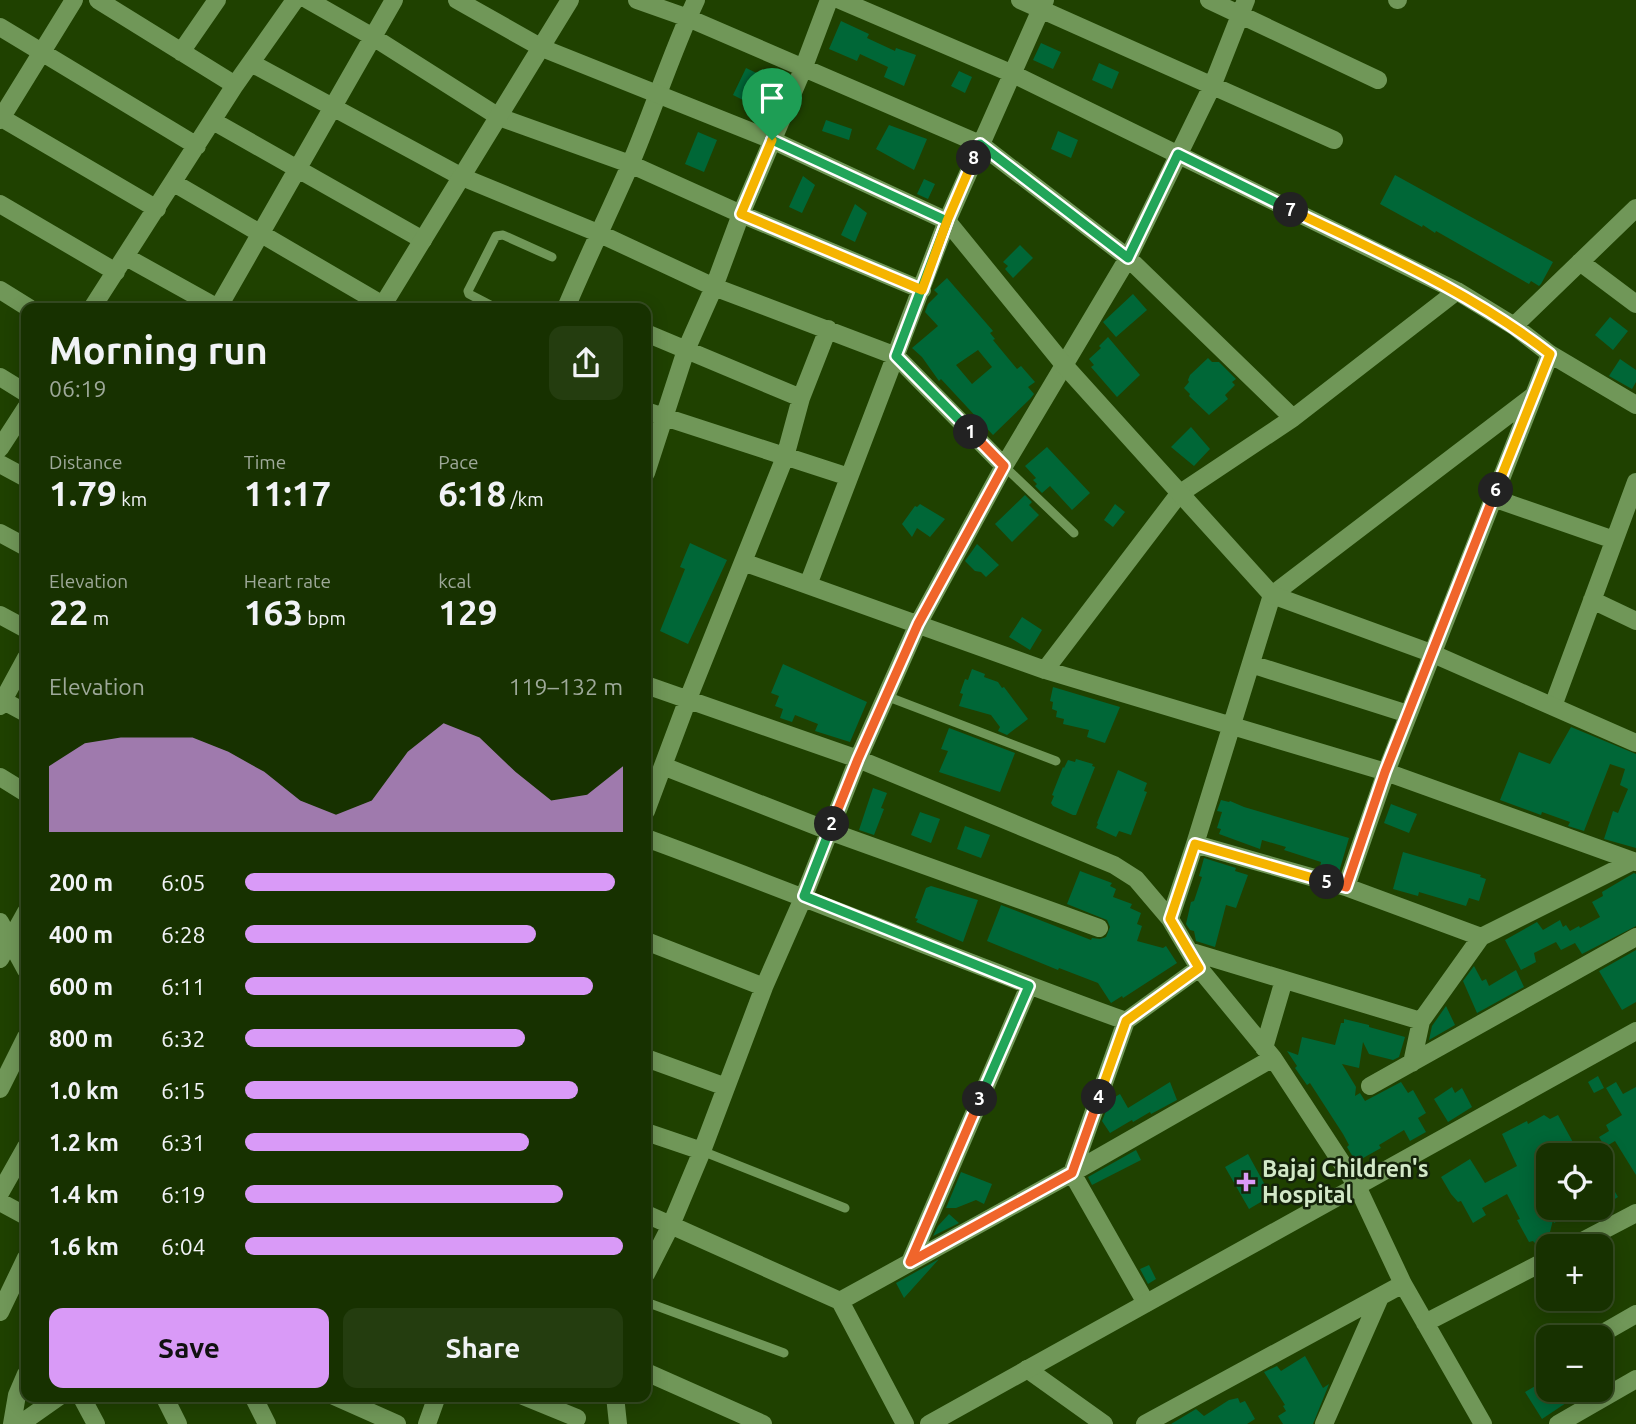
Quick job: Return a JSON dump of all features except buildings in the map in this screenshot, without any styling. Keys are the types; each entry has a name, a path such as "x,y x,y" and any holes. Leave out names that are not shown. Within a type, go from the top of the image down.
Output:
{"street":[{"path":"74,0 0,118 157,209"},
{"path":"99,0 235,85"},
{"path":"181,52 217,0"},
{"path":"95,303 235,85 295,0"},
{"path":"308,0 373,37 499,117 630,164 922,290"},
{"path":"221,303 394,0"},
{"path":"457,0 542,48 772,140 947,221 1065,366 1272,595 1431,653 1636,743"},
{"path":"384,303 570,0"},
{"path":"637,0 688,18 980,144 1128,258 1293,418"},
{"path":"574,303 598,233 630,164 696,0"},
{"path":"651,457 687,350 829,0"},
{"path":"840,0 1013,74 1457,291 1514,326 1550,354 1636,405"},
{"path":"1020,0 1042,4 1334,140"},
{"path":"1209,0 1243,7 1378,80"},
{"path":"808,585 947,221 1042,4"},
{"path":"651,1264 671,1225 702,1151 764,987 804,896 858,759 918,624 1004,466 1128,258 1213,85 1243,7"},
{"path":"0,27 197,146"},
{"path":"251,63 462,177 598,233 714,287 896,356 1004,466"},
{"path":"212,121 423,240"},
{"path":"174,183 377,303"},
{"path":"0,204 207,303"},
{"path":"1514,326 1636,208"},
{"path":"1580,262 1636,304"},
{"path":"0,290 21,303"},
{"path":"1045,670 1179,494 1293,418 1457,291"},
{"path":"651,798 785,457 802,398 828,329"},
{"path":"651,335 802,398"},
{"path":"1346,887 1385,772 1550,354"},
{"path":"0,377 21,400"},
{"path":"1170,919 1272,595 1533,396"},
{"path":"651,412 849,477"},
{"path":"21,415 0,451 21,473"},
{"path":"1553,706 1614,540 1632,503 1636,482"},
{"path":"1493,498 1614,540"},
{"path":"0,533 21,544"},
{"path":"743,562 1045,670 1385,772 1634,861"},
{"path":"1592,600 1636,621"},
{"path":"0,615 21,626"},
{"path":"1251,664 1408,714"},
{"path":"21,667 1,702 21,711"},
{"path":"651,687 858,759 1114,865 1136,879 1170,919 1199,968 1268,1053 1357,1186 1403,1284 1483,1424"},
{"path":"663,766 829,831 1099,928"},
{"path":"0,777 21,790"},
{"path":"651,840 1126,1021"},
{"path":"1195,844 1346,887 1481,937"},
{"path":"1412,1063 1421,1021 1481,937 1634,861"},
{"path":"0,922 21,960"},
{"path":"0,959 21,922"},
{"path":"1370,1086 1636,937"},
{"path":"651,943 764,987"},
{"path":"1189,951 1421,1021"},
{"path":"1146,1303 1072,1173 1126,1021 1199,968"},
{"path":"840,1301 1072,1173 1268,1053 1284,980"},
{"path":"910,1262 1029,986"},
{"path":"929,1424 1636,1031"},
{"path":"0,1088 21,1047"},
{"path":"651,1060 726,1087"},
{"path":"651,1134 702,1151"},
{"path":"0,1193 21,1156"},
{"path":"0,1202 21,1213"},
{"path":"1596,1234 1636,1213"},
{"path":"651,1216 840,1301 905,1424"},
{"path":"1425,1323 1536,1266"},
{"path":"0,1312 21,1268"},
{"path":"1145,1424 1403,1284"},
{"path":"1324,1424 1380,1297"},
{"path":"1613,1327 1636,1314"},
{"path":"1027,1369 1104,1424"},
{"path":"651,1374 763,1424"},
{"path":"1558,1424 1636,1379"},
{"path":"21,1386 17,1395 22,1423 52,1402"},
{"path":"84,1402 96,1424"},
{"path":"167,1402 178,1424"},
{"path":"256,1402 267,1424"},
{"path":"348,1402 397,1424"},
{"path":"427,1424 435,1402"},
{"path":"538,1402 577,1418"},
{"path":"616,1402 618,1424"}],"lane":[{"path":"486,303 469,294 468,287 496,236 503,235 552,257"},
{"path":"1004,466 1074,533"},
{"path":"886,696 1056,761"},
{"path":"702,1151 845,1208"},
{"path":"651,1304 784,1353"}],"place":[{"name":"Bajaj Children's Hospital","path":"1246,1182"}],"route":[{"path":"772,140 741,214 922,290 947,221 980,144 1128,258 1178,154 1457,291 1514,326 1550,354 1385,772 1346,887 1195,844 1170,919 1199,968 1126,1021 1072,1173 910,1262 1029,986 804,896 858,759 918,624 1004,466 896,356 922,290 947,221 772,140"}]}
